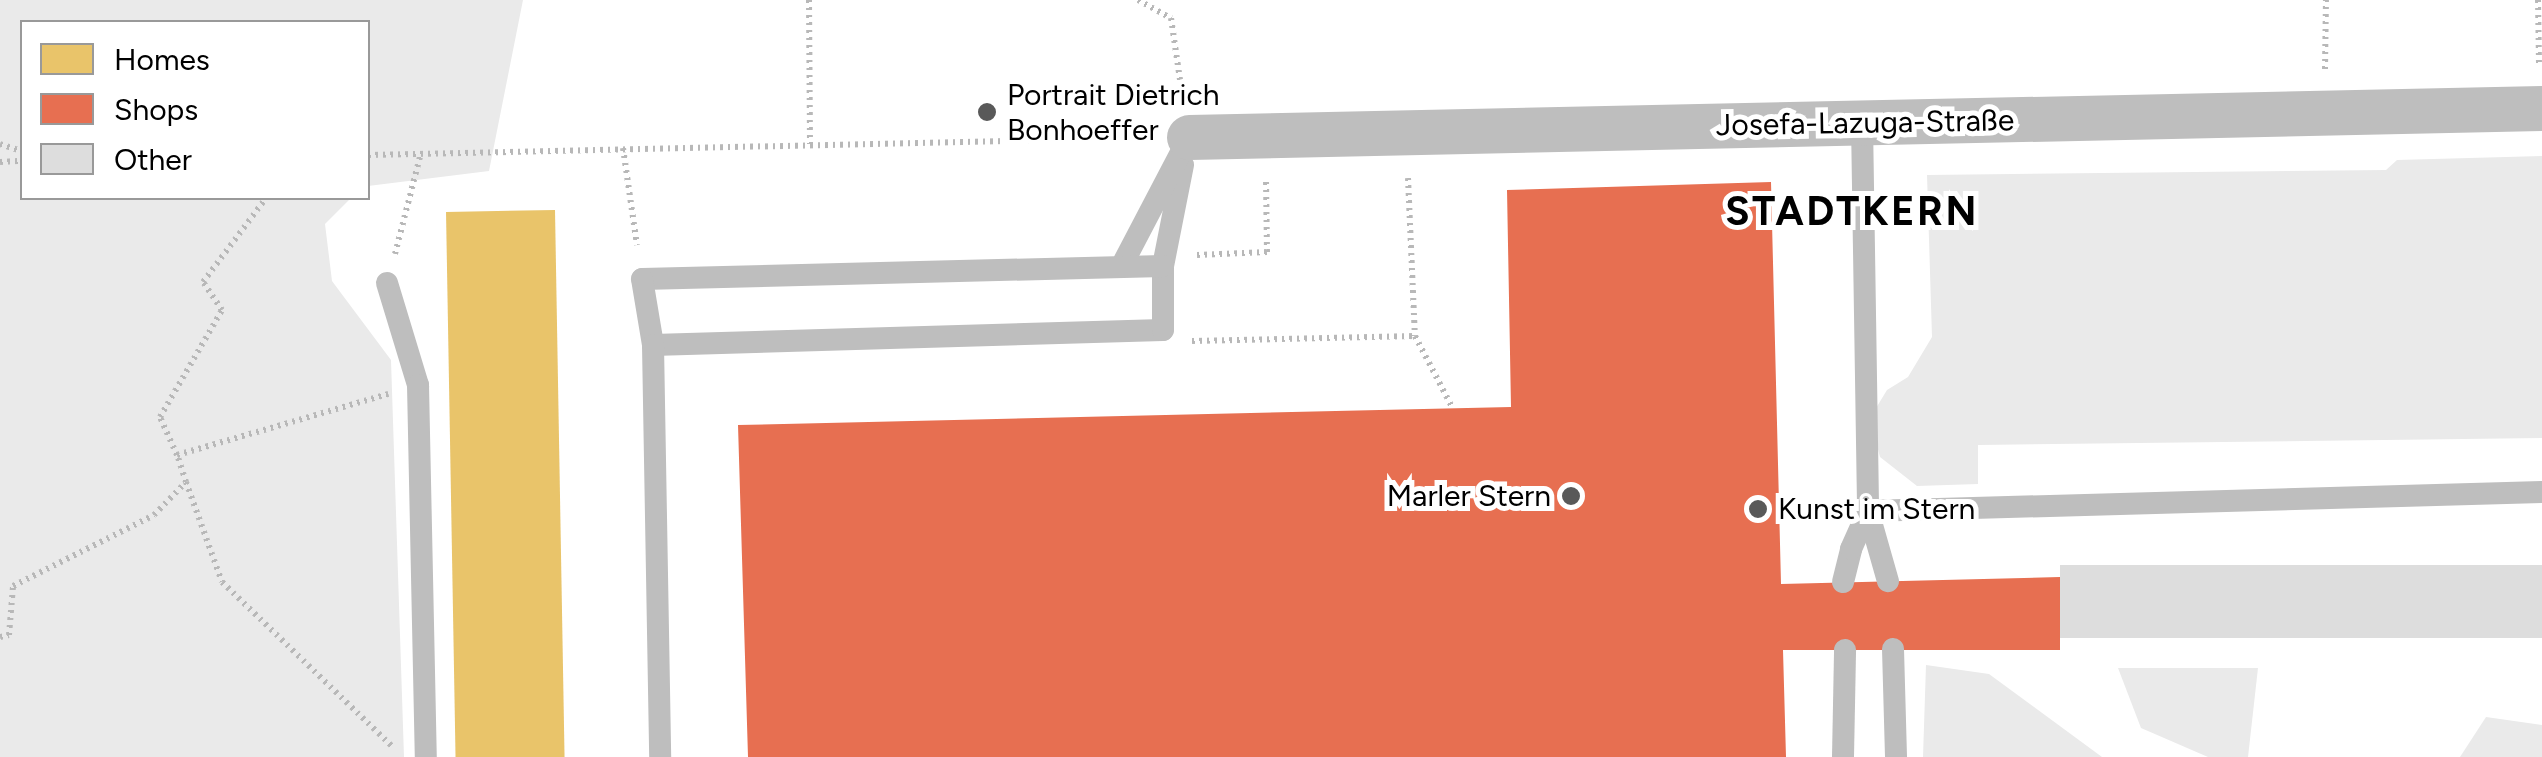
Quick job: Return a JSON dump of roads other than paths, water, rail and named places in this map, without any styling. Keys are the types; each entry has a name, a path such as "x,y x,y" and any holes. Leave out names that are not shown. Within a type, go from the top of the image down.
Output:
{"street":[{"name":"Josefa-Lazuga-Straße","path":"1189,137 2541,108"}],"lane":[{"path":"1862,123 1868,511 1888,581"},
{"path":"653,345 1163,330 1163,266 1189,137"},
{"path":"1121,267 1189,137"},
{"path":"660,757 653,345 642,278 1163,266"},
{"path":"387,283 418,385 426,754"},
{"path":"1868,511 2542,492"},
{"path":"1844,582 1851,549 1868,511"},
{"path":"1843,757 1844,650"},
{"path":"1893,650 1896,757"}],"place":[{"name":"Portrait Dietrich Bonhoeffer","path":"987,112"},
{"name":"Marler Stern","path":"1571,496"},
{"name":"Kunst im Stern","path":"1758,509"}],"district":[{"name":"STADTKERN","path":"1852,211"}]}
